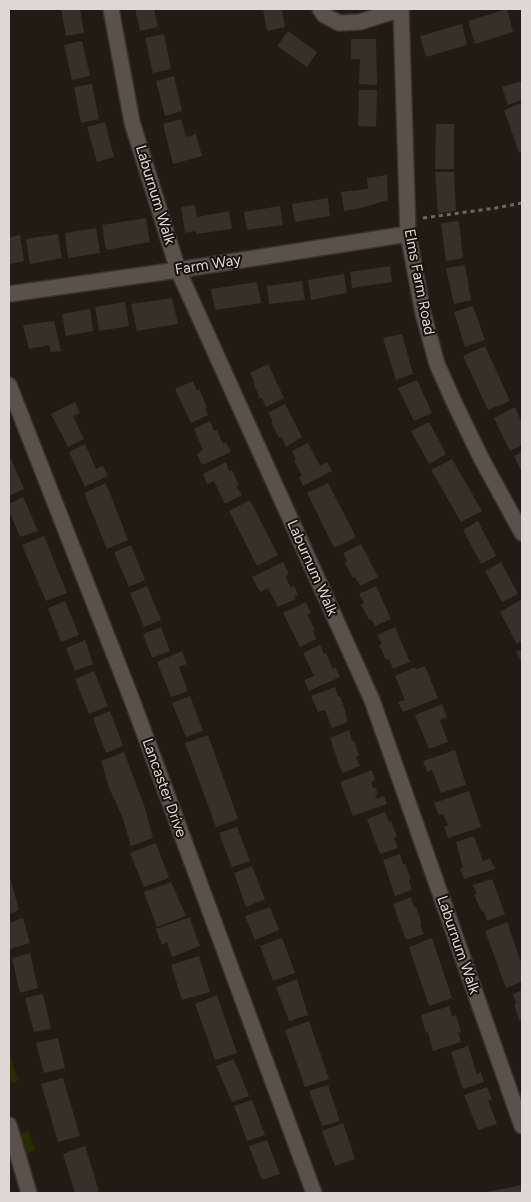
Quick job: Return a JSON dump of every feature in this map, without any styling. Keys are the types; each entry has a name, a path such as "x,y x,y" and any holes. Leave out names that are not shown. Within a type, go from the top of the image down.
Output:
{"street":[{"name":"Laburnum Walk","path":"111,9 132,122 178,270 372,700 522,1126"},
{"path":"320,9 324,15 338,23 360,22 401,9"},
{"name":"Elms Farm Road","path":"401,9 407,227 422,313 437,364 453,400 481,458 522,533"},
{"name":"Farm Way","path":"9,294 178,270 407,227"},
{"name":"Lancaster Drive","path":"9,385 135,709 314,1193"},
{"path":"9,1124 29,1193"}],"path":[{"path":"407,227 522,203"}],"green space":[{"path":"9,1052 18,1081 9,1083"},
{"path":"29,1130 35,1150 25,1154 21,1133"}],"building":[{"path":"61,9 80,9 84,33 66,36"},
{"path":"135,9 154,9 158,27 140,31"},
{"path":"263,9 282,9 285,27 267,31"},
{"path":"507,9 513,32 475,44 468,21"},
{"path":"462,24 467,45 426,57 420,36"},
{"path":"288,31 317,52 307,67 277,46"},
{"path":"164,34 171,69 153,73 145,38"},
{"path":"351,39 376,39 377,85 359,84 360,59 351,59"},
{"path":"82,41 90,76 72,80 64,45"},
{"path":"174,76 182,111 165,116 156,81"},
{"path":"522,81 522,100 508,105 502,87"},
{"path":"92,84 99,119 81,123 74,87"},
{"path":"359,90 377,90 376,127 358,126"},
{"path":"521,103 522,152 519,153 504,110"},
{"path":"181,119 186,137 196,134 202,156 173,164 163,124"},
{"path":"105,122 114,157 97,162 87,127"},
{"path":"436,124 454,124 454,169 435,169"},
{"path":"435,172 454,172 456,211 438,213"},
{"path":"387,175 388,200 344,211 341,192 368,189 367,178"},
{"path":"328,198 330,216 295,222 292,204"},
{"path":"195,205 197,217 229,211 232,229 196,234 196,231 185,233 181,207"},
{"path":"280,206 283,225 247,230 244,212"},
{"path":"146,218 150,242 106,250 102,225"},
{"path":"459,221 463,258 446,261 441,223"},
{"path":"96,228 100,253 68,258 65,233"},
{"path":"58,234 62,258 30,264 26,239"},
{"path":"20,235 24,261 9,264 9,237"},
{"path":"465,265 471,300 454,304 446,268"},
{"path":"390,266 392,282 352,288 350,272"},
{"path":"344,274 347,293 311,300 308,280"},
{"path":"302,281 305,300 269,304 267,286"},
{"path":"257,282 261,303 215,310 211,289"},
{"path":"172,298 178,324 137,331 131,304"},
{"path":"125,302 129,326 99,331 95,307"},
{"path":"473,306 485,340 465,347 454,312"},
{"path":"90,309 93,331 66,336 62,314"},
{"path":"54,321 61,351 51,352 49,345 29,349 23,325"},
{"path":"402,334 413,374 396,380 383,338"},
{"path":"485,346 510,401 488,410 463,356"},
{"path":"268,364 284,398 266,407 262,398 260,399 250,373"},
{"path":"417,380 432,413 414,421 398,388"},
{"path":"193,381 207,407 205,408 208,415 191,423 175,389"},
{"path":"75,402 80,413 73,416 84,439 68,447 51,414"},
{"path":"285,404 302,437 286,447 281,436 279,438 268,413"},
{"path":"515,407 522,423 522,445 510,451 494,418"},
{"path":"210,421 214,431 217,430 223,444 226,442 231,452 202,465 197,454 203,450 194,429"},
{"path":"429,422 446,454 429,464 411,431"},
{"path":"308,443 320,466 327,462 332,471 303,486 299,477 302,476 292,451"},
{"path":"85,444 96,469 103,466 108,476 85,487 69,452"},
{"path":"522,452 522,473 514,456"},
{"path":"9,454 24,489 9,496"},
{"path":"452,459 482,511 461,522 431,470"},
{"path":"226,462 229,471 232,470 239,485 236,486 242,495 225,504 214,481 207,484 203,474"},
{"path":"106,483 128,540 107,549 84,493"},
{"path":"328,483 356,537 334,548 307,493"},
{"path":"23,497 38,531 20,537 9,511 9,504"},
{"path":"250,500 278,555 257,566 229,511"},
{"path":"478,521 496,556 481,564 463,530"},
{"path":"44,536 67,593 46,601 22,545"},
{"path":"361,544 378,577 360,586 345,563 347,561 343,553"},
{"path":"131,545 145,580 129,587 114,552"},
{"path":"283,562 289,574 285,576 291,588 294,586 298,595 294,596 296,599 278,607 268,588 260,592 252,577"},
{"path":"501,562 518,594 502,602 485,571"},
{"path":"147,586 161,620 144,627 130,593"},
{"path":"376,586 391,619 375,626 371,619 369,620 361,604 364,603 359,594"},
{"path":"522,599 522,641 517,644 500,612"},
{"path":"65,601 79,635 61,642 48,608"},
{"path":"306,602 311,613 307,614 315,630 313,631 316,639 300,647 283,613"},
{"path":"161,627 170,651 152,658 143,634"},
{"path":"395,627 410,662 393,669 389,659 386,660 379,645 382,644 377,635"},
{"path":"85,640 93,664 75,671 66,648"},
{"path":"320,645 333,669 335,667 340,677 309,691 304,680 314,676 303,653"},
{"path":"522,649 522,662 516,652"},
{"path":"182,651 187,664 179,667 188,691 171,697 157,662"},
{"path":"425,666 438,698 403,712 398,702 405,700 395,676 415,667 416,670"},
{"path":"94,671 108,706 89,714 75,679"},
{"path":"335,687 338,697 340,696 348,722 332,728 325,710 318,712 311,696"},
{"path":"190,696 203,731 186,737 172,703"},
{"path":"442,704 447,717 440,720 448,742 429,749 415,715"},
{"path":"110,711 123,746 106,753 93,718"},
{"path":"349,730 359,756 356,757 360,766 342,773 330,738"},
{"path":"208,735 238,819 216,827 185,743"},
{"path":"455,750 466,785 441,793 432,770 427,772 423,761"},
{"path":"124,752 145,808 153,838 131,846 101,761"},
{"path":"372,770 375,780 371,782 378,794 375,795 377,799 384,796 387,804 353,816 340,782"},
{"path":"469,791 481,827 448,838 444,827 448,825 443,814 439,815 434,803"},
{"path":"385,812 389,822 391,821 397,837 394,838 398,848 380,854 367,819"},
{"path":"237,827 250,861 232,867 219,833"},
{"path":"474,836 483,861 490,858 495,869 464,879 460,869 463,868 456,842"},
{"path":"156,843 169,878 144,887 130,853"},
{"path":"400,854 411,879 409,880 412,890 395,896 383,860"},
{"path":"252,866 265,899 246,907 234,873"},
{"path":"9,874 19,910 9,914"},
{"path":"492,879 505,914 487,921 484,911 482,912 474,895 477,894 473,885"},
{"path":"171,882 186,916 157,927 144,892"},
{"path":"411,897 424,934 406,940 393,904"},
{"path":"270,907 279,930 255,940 245,916"},
{"path":"190,917 200,946 172,957 167,942 162,945 156,929"},
{"path":"23,918 30,943 10,949 9,923"},
{"path":"507,922 522,965 522,982 506,988 485,931"},
{"path":"282,938 295,973 273,981 260,946"},
{"path":"432,938 452,998 429,1006 409,947"},
{"path":"30,953 38,988 20,993 12,958"},
{"path":"199,956 210,992 182,1000 171,965"},
{"path":"297,979 308,1015 289,1021 276,987"},
{"path":"522,990 522,1019 519,1020 513,994"},
{"path":"43,994 51,1029 34,1032 25,998"},
{"path":"217,995 237,1053 215,1060 195,1004"},
{"path":"449,1006 452,1017 456,1015 461,1032 458,1033 461,1042 433,1051 421,1015"},
{"path":"309,1021 329,1079 305,1087 285,1030"},
{"path":"58,1038 65,1068 44,1073 36,1043"},
{"path":"468,1046 477,1074 481,1072 484,1082 463,1089 451,1052"},
{"path":"234,1059 249,1096 232,1102 216,1066"},
{"path":"63,1078 80,1136 58,1142 41,1084"},
{"path":"328,1085 340,1121 322,1126 309,1091"},
{"path":"487,1087 492,1100 488,1100 497,1124 478,1130 464,1095"},
{"path":"252,1100 265,1135 247,1141 234,1106"},
{"path":"343,1123 355,1159 335,1166 322,1131"},
{"path":"267,1140 280,1174 262,1180 249,1146"},
{"path":"85,1146 99,1191 75,1193 63,1154"},
{"path":"522,1185 522,1193 487,1193 487,1192"}]}
